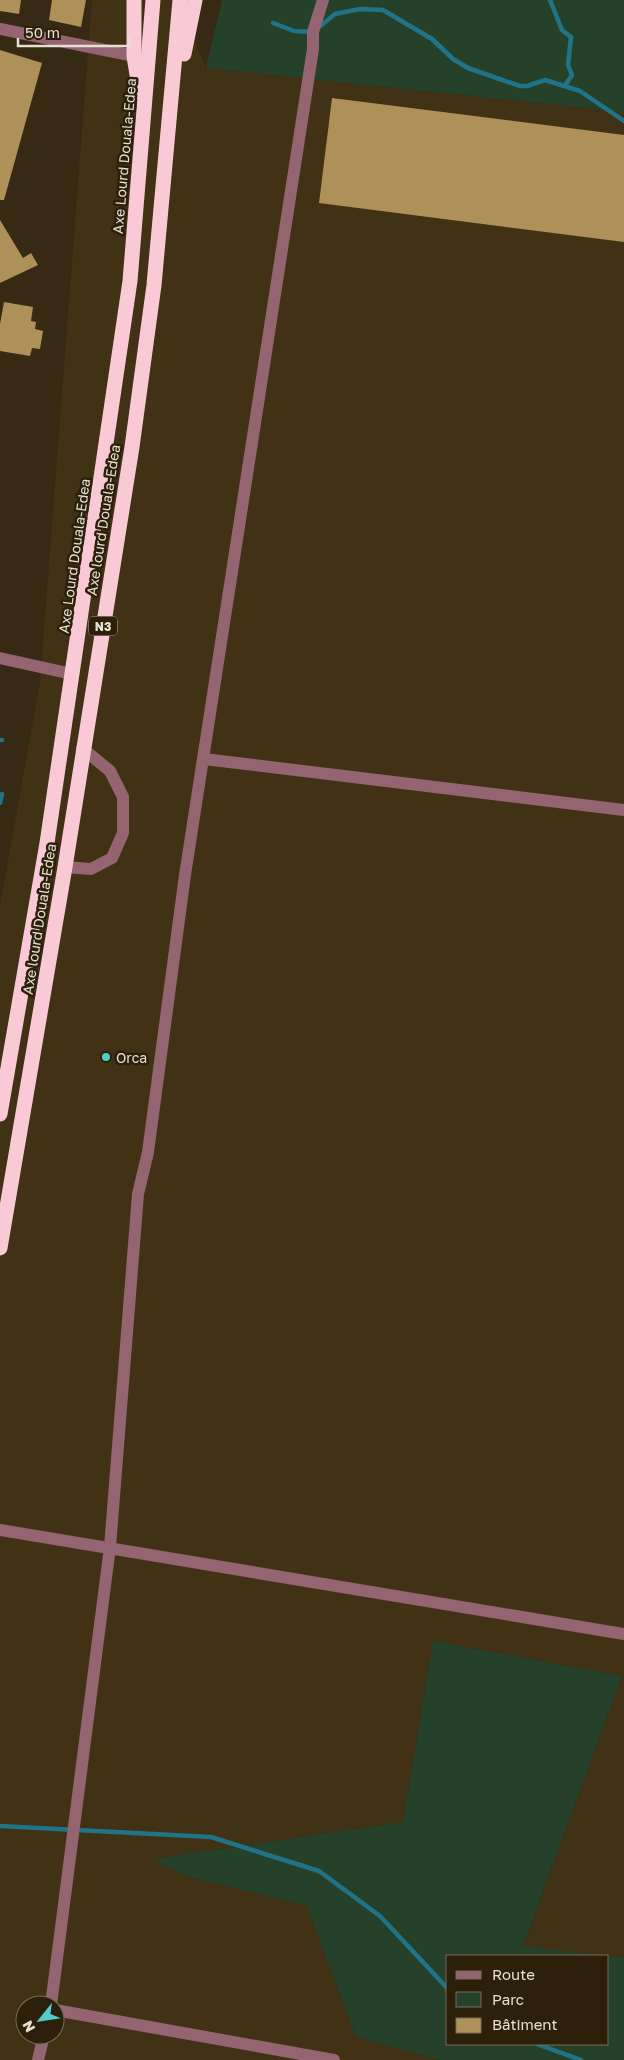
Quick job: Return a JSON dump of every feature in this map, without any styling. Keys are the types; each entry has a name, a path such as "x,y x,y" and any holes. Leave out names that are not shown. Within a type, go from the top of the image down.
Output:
{"highway":[{"path":"134,0 134,56 143,119"},
{"name":"Axe Lourd Douala-Edea","path":"1,1108 47,843 130,281 154,0"},
{"name":"Axe lourd Douala-Edea","path":"0,1248 65,867 82,748 133,437 154,285 180,0"},
{"path":"170,121 195,0"}],"street":[{"path":"52,1995 110,1548 138,1194 148,1152 185,875 313,49 313,32 322,0"},
{"path":"0,29 134,56"},
{"path":"0,658 72,674"},
{"path":"65,867 91,869 112,858 124,833 123,797 110,771 82,748"},
{"path":"204,760 624,810"},
{"path":"0,1530 624,1634"},
{"path":"65,2012 334,2060"},
{"path":"38,2060 42,2045"}],"shaded area":[{"path":"92,0 178,0 206,68 624,112 624,1958 523,1947 622,1676 433,1641 403,1822 154,1859 186,1876 306,1905 356,2037 440,2060 0,2060 0,906 40,682"}],"green space":[{"path":"222,0 624,0 624,112 206,68"},
{"path":"433,1641 622,1676 523,1946 598,1955 446,1955 446,2045 609,2045 609,1956 624,1958 624,2060 440,2060 356,2037 306,1905 186,1876 153,1859 403,1822"}],"building":[{"path":"0,0 21,0 19,14 0,11"},
{"path":"52,0 86,0 81,27 49,20"},
{"path":"0,50 42,63 4,200 0,200"},
{"path":"332,98 624,135 624,242 319,203"},
{"path":"0,220 23,258 31,253 38,265 0,283"},
{"path":"4,302 33,307 31,321 36,322 35,329 43,331 40,349 32,348 30,356 0,351 0,324"}],"waterway":[{"path":"550,0 562,30 571,37 568,65 572,75 566,84"},
{"path":"273,23 294,31 313,32 335,14 360,9 383,10 432,39 453,59 468,68 520,86 527,86 545,80 580,91 624,121"},
{"path":"0,803 2,794"},
{"path":"0,1826 211,1837 319,1871 380,1916 446,1987"},
{"path":"540,2045 581,2060"}],"place":[{"name":"Orca","path":"106,1057"}]}
